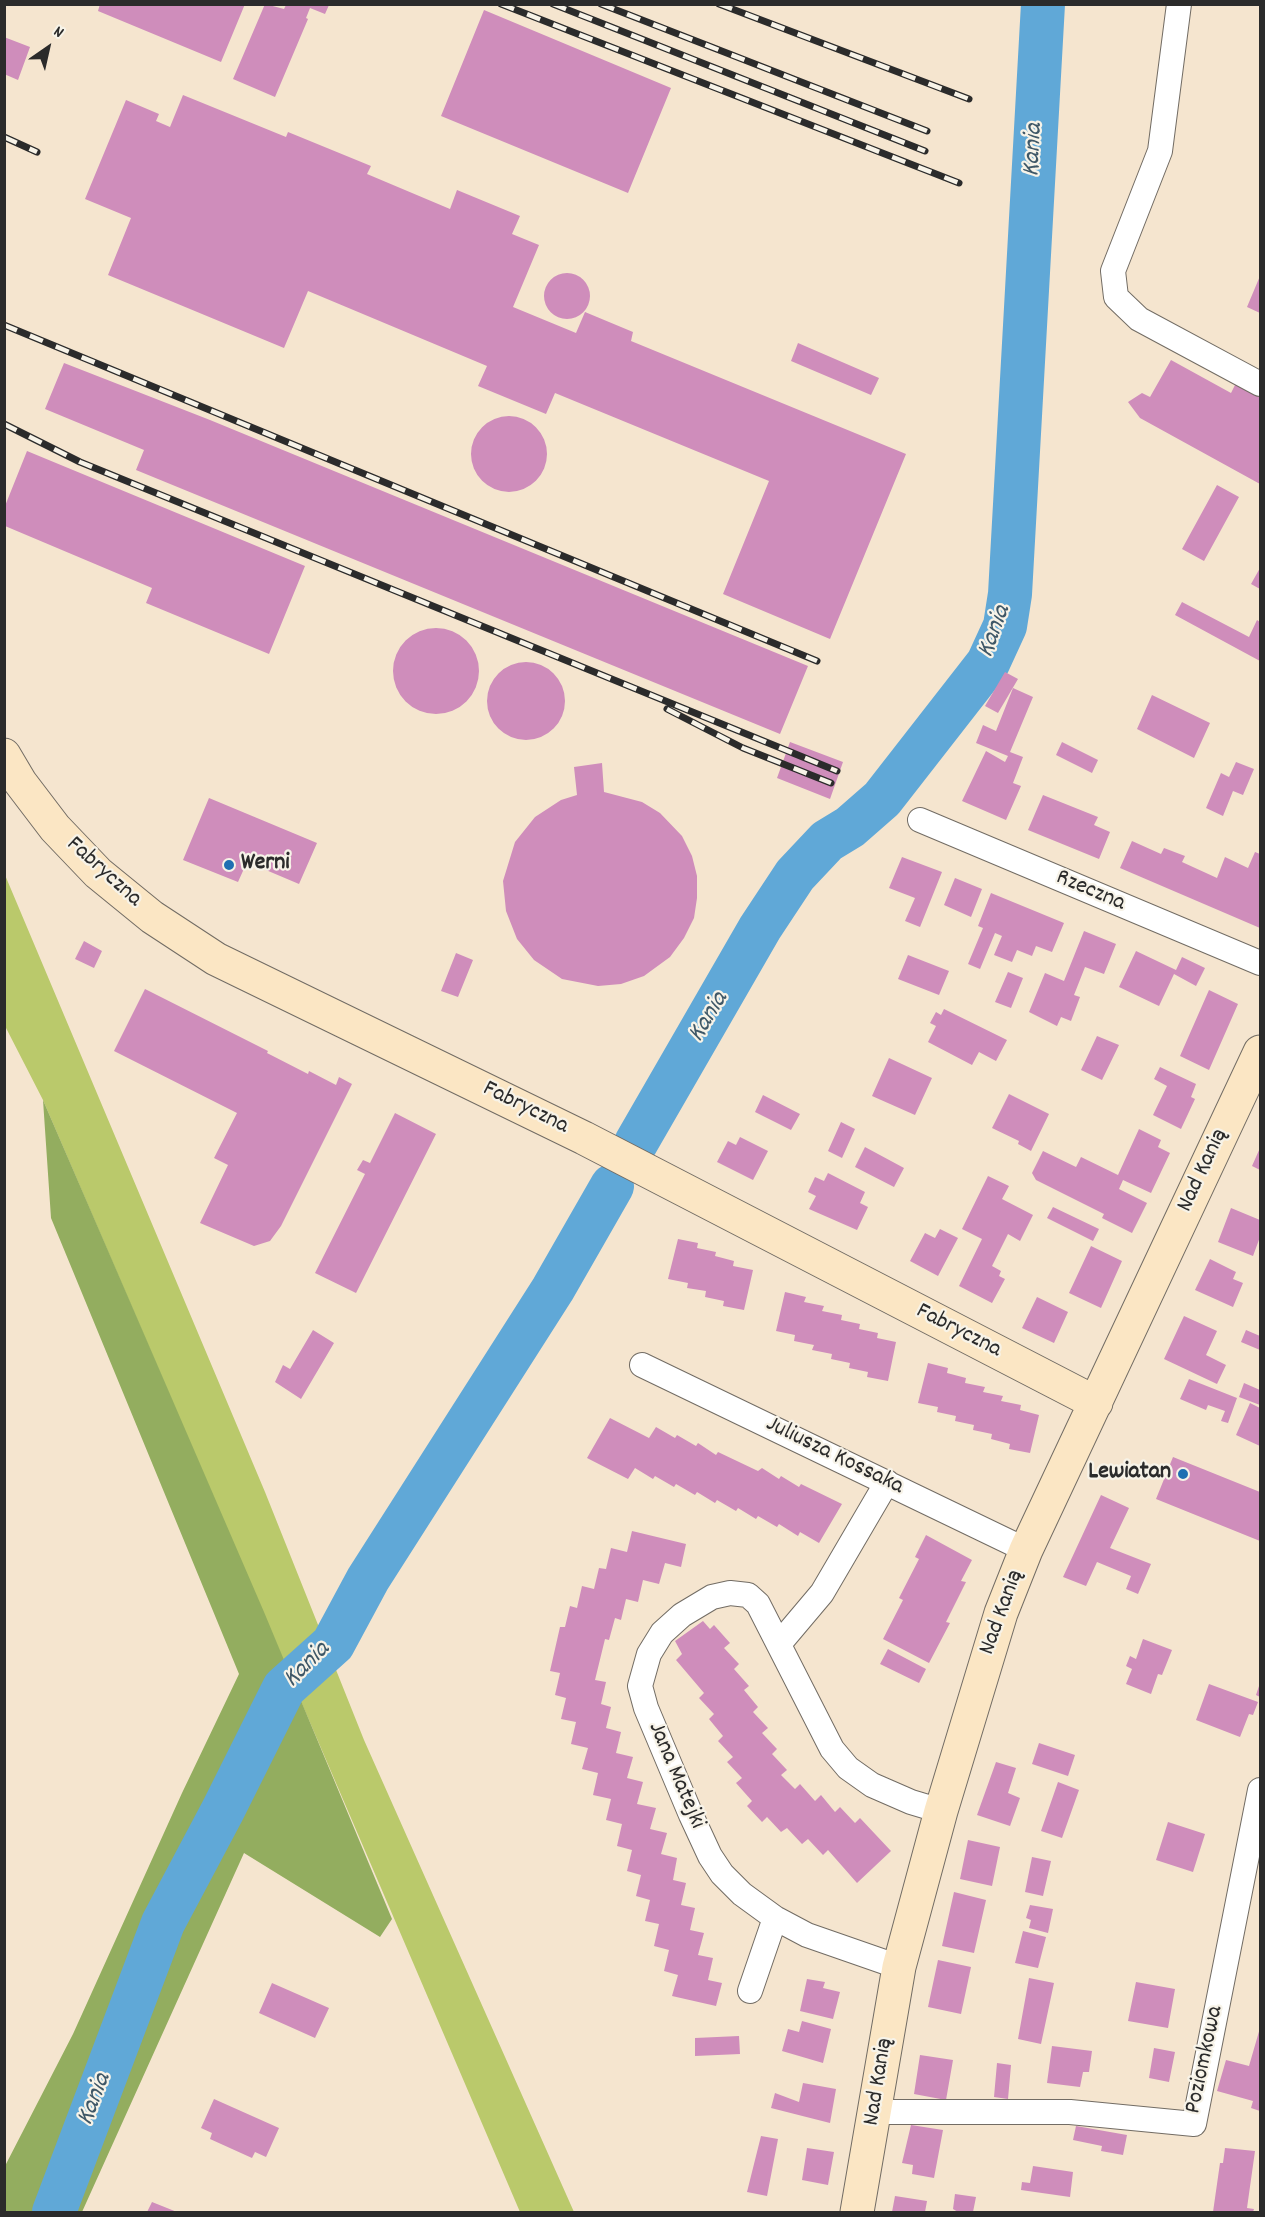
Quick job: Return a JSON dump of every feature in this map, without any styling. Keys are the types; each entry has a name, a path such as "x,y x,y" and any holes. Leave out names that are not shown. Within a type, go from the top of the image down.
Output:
{"street":[{"path":"1179,4 1160,151 1113,271 1116,297 1139,319 1260,384"},
{"name":"Fabryczna","path":"10,778 98,873 152,917 216,959 584,1138 1096,1403"},
{"name":"Rzeczna","path":"920,820 1260,963"},
{"name":"Nad Kanią","path":"858,2212 898,1967 941,1811 1001,1613 1026,1550 1260,1052"},
{"name":"Juliusza Kossaka","path":"642,1365 1026,1550"},
{"path":"779,1644 822,1593 887,1482"},
{"name":"Jana Matejki","path":"898,1967 807,1935 775,1918 742,1894 722,1874 710,1856 646,1708 640,1686 649,1654 662,1633 682,1615 712,1597 730,1593 748,1595 758,1604 832,1749 848,1768 872,1785 911,1802 941,1811"},
{"name":"Poziomkowa","path":"875,2112 1070,2112 1194,2124 1260,1790"},
{"path":"750,1991 775,1918"}],"green space":[{"path":"5,875 265,1492 364,1740 574,2212 520,2212 43,1100 5,1026"},
{"path":"43,1100 264,1612 392,1919 380,1937 244,1853 82,2212 5,2212 5,2166 73,2034 182,1793 239,1674 51,1218"}],"building":[{"path":"100,4 245,4 221,62 98,11"},
{"path":"265,4 284,9 286,5 329,5 325,14 310,8 306,18 308,19 275,97 233,79"},
{"path":"484,10 671,88 628,193 441,116"},
{"path":"4,37 30,47 18,80 4,74"},
{"path":"183,95 286,137 288,132 371,166 367,174 450,209 457,190 520,216 512,234 539,245 513,307 576,333 585,312 633,332 631,341 906,454 830,639 723,594 769,481 555,393 546,414 478,386 487,366 308,291 284,348 108,275 131,218 85,199 126,100 159,114 156,121 170,127"},
{"path":"567,273 583,280 590,296 583,312 567,319 551,312 544,296 551,280"},
{"path":"1260,276 1260,313 1247,307"},
{"path":"798,343 879,378 871,395 791,361"},
{"path":"1171,360 1231,393 1236,383 1260,397 1260,484 1140,418 1128,402 1142,393 1150,397"},
{"path":"64,363 210,420 808,666 780,734 136,470 144,450 45,409"},
{"path":"509,416 524,419 536,427 544,439 547,454 544,469 536,481 524,489 509,492 494,489 482,481 474,469 471,454 474,439 482,427 494,419"},
{"path":"27,451 305,566 269,654 146,603 152,588 5,526 5,506"},
{"path":"1217,485 1239,497 1204,561 1182,549"},
{"path":"1260,568 1260,589 1251,584"},
{"path":"1182,602 1249,637 1257,620 1260,622 1260,661 1175,615"},
{"path":"436,628 460,635 472,647 479,671 472,695 460,707 436,714 412,707 400,695 393,671 400,647 412,635"},
{"path":"526,662 541,665 554,673 562,686 565,701 562,716 554,729 541,737 526,740 511,737 498,729 490,716 487,701 490,686 498,673 511,665"},
{"path":"1005,672 1018,679 998,713 985,706"},
{"path":"1013,688 1033,697 1010,752 1023,757 1013,783 1021,786 1006,820 962,801 986,751 1005,762 1008,756 976,743 983,725 996,731"},
{"path":"1152,695 1210,723 1194,758 1137,729"},
{"path":"790,742 843,762 830,799 777,778"},
{"path":"1062,742 1098,760 1092,773 1056,755"},
{"path":"1236,762 1254,769 1243,795 1233,791 1223,816 1206,808 1221,773 1229,777"},
{"path":"602,763 604,792 642,802 660,813 682,836 692,856 697,876 697,898 694,918 684,938 670,957 644,976 621,984 598,986 562,979 534,960 517,939 506,911 503,881 515,842 535,817 561,800 577,795 574,767"},
{"path":"1043,795 1098,817 1094,825 1110,832 1099,859 1028,830"},
{"path":"209,798 317,843 299,884 247,862 238,882 183,860"},
{"path":"1132,841 1161,854 1164,848 1185,856 1182,862 1217,878 1225,857 1248,868 1255,852 1260,854 1260,928 1120,868"},
{"path":"902,857 942,872 920,927 905,921 915,898 889,888"},
{"path":"955,878 982,889 971,917 944,905"},
{"path":"991,893 1064,923 1052,952 1036,946 1032,956 1017,950 1012,962 994,955 1002,936 995,933 980,969 968,964 983,928 978,926"},
{"path":"1084,931 1116,944 1104,974 1085,967 1074,995 1080,997 1071,1021 1061,1017 1057,1026 1029,1012 1045,973 1064,981"},
{"path":"84,941 102,951 94,968 75,959"},
{"path":"1136,951 1176,970 1182,957 1205,968 1196,986 1174,974 1159,1006 1119,987"},
{"path":"456,953 473,960 458,997 441,991"},
{"path":"908,955 949,971 939,995 898,979"},
{"path":"1008,972 1023,978 1011,1008 995,1002"},
{"path":"145,989 268,1051 267,1053 308,1074 309,1071 336,1085 339,1077 352,1084 281,1226 270,1241 254,1246 200,1223 228,1165 214,1158 237,1113 114,1051"},
{"path":"1209,990 1238,1004 1209,1070 1180,1056"},
{"path":"944,1009 1007,1040 996,1061 979,1052 972,1065 928,1042 936,1026 930,1023 936,1012 941,1015"},
{"path":"1097,1036 1119,1045 1102,1080 1081,1070"},
{"path":"889,1058 932,1078 915,1115 872,1096"},
{"path":"1160,1067 1196,1084 1191,1097 1195,1099 1181,1129 1153,1115 1167,1086 1154,1079"},
{"path":"1009,1094 1049,1114 1031,1151 1018,1144 1019,1141 992,1128"},
{"path":"763,1095 800,1114 791,1130 755,1112"},
{"path":"395,1113 436,1134 356,1293 315,1273 365,1174 357,1170 363,1160 370,1163"},
{"path":"841,1122 855,1129 842,1158 828,1151"},
{"path":"1139,1129 1161,1140 1158,1147 1170,1153 1151,1193 1123,1180 1119,1189 1147,1203 1132,1233 1102,1218 1104,1214 1036,1180 1032,1173 1043,1151 1076,1167 1081,1157 1118,1175"},
{"path":"740,1137 768,1151 753,1180 717,1162 728,1141 736,1145"},
{"path":"865,1147 904,1168 894,1187 855,1167"},
{"path":"1260,1148 1260,1170 1252,1166"},
{"path":"828,1173 865,1192 860,1203 868,1207 857,1230 809,1209 816,1196 808,1192 815,1177 824,1181"},
{"path":"988,1176 1009,1186 1002,1199 1033,1215 1020,1241 1008,1234 992,1266 1001,1271 999,1276 1005,1279 992,1303 959,1286 982,1239 962,1229"},
{"path":"1053,1207 1099,1229 1093,1241 1047,1218"},
{"path":"1231,1208 1260,1220 1260,1237 1253,1256 1218,1242"},
{"path":"940,1229 958,1238 938,1276 910,1261 925,1233 935,1238"},
{"path":"678,1239 698,1243 697,1248 716,1252 715,1256 734,1261 733,1266 753,1270 744,1310 723,1306 724,1301 705,1297 706,1291 687,1288 688,1283 668,1279"},
{"path":"1091,1246 1122,1261 1101,1308 1069,1293"},
{"path":"1210,1259 1236,1272 1233,1279 1243,1283 1233,1307 1195,1290"},
{"path":"785,1292 806,1297 804,1302 824,1306 822,1311 842,1315 841,1320 860,1324 859,1329 878,1333 877,1338 896,1342 888,1381 867,1377 868,1372 849,1368 850,1363 831,1359 832,1354 812,1350 814,1345 794,1341 795,1335 776,1331"},
{"path":"1037,1297 1068,1312 1054,1343 1022,1328"},
{"path":"1184,1316 1217,1331 1206,1355 1226,1365 1217,1384 1164,1359"},
{"path":"313,1330 334,1343 301,1399 275,1382 283,1365 290,1369"},
{"path":"1246,1330 1260,1336 1260,1350 1241,1342"},
{"path":"928,1363 948,1368 947,1373 966,1378 965,1383 985,1387 983,1392 1003,1396 1001,1401 1021,1405 1020,1410 1039,1415 1030,1453 1009,1449 1010,1444 991,1439 992,1434 973,1430 974,1425 955,1421 956,1416 937,1412 938,1407 918,1403"},
{"path":"1189,1379 1237,1398 1228,1423 1221,1421 1225,1411 1208,1405 1206,1410 1180,1399"},
{"path":"1244,1383 1260,1390 1260,1405 1239,1397"},
{"path":"1250,1403 1260,1408 1260,1446 1236,1435"},
{"path":"610,1418 649,1438 656,1427 696,1446 698,1443 716,1455 718,1452 758,1471 762,1468 779,1479 781,1476 799,1487 801,1484 842,1504 819,1543 800,1532 798,1536 779,1524 777,1527 758,1516 756,1519 738,1508 736,1511 717,1500 715,1503 697,1492 695,1495 676,1484 674,1487 655,1476 653,1479 635,1468 628,1479 587,1458"},
{"path":"1173,1457 1260,1492 1260,1541 1156,1499"},
{"path":"1101,1495 1129,1508 1110,1548 1151,1564 1138,1594 1126,1589 1131,1576 1097,1562 1086,1586 1063,1577"},
{"path":"632,1531 686,1544 681,1567 665,1563 659,1584 643,1580 638,1602 626,1599 621,1620 615,1618 609,1640 605,1639 595,1680 606,1682 601,1704 611,1707 606,1728 621,1732 616,1753 633,1757 627,1778 643,1782 637,1804 656,1808 650,1829 667,1833 661,1854 677,1858 673,1880 686,1883 681,1905 695,1908 690,1930 704,1933 698,1955 713,1958 708,1980 722,1983 716,2006 672,1996 678,1975 664,1971 669,1950 654,1946 659,1924 645,1921 650,1900 636,1896 641,1875 627,1871 632,1850 617,1846 622,1824 606,1820 611,1799 593,1795 598,1773 582,1769 588,1748 571,1744 576,1722 561,1719 566,1698 555,1695 560,1673 550,1671 560,1627 565,1627 570,1606 577,1608 582,1586 594,1589 599,1568 606,1569 611,1548 627,1552"},
{"path":"926,1535 972,1560 961,1581 966,1582 946,1622 950,1623 929,1663 883,1639 903,1600 899,1598 919,1559 915,1557"},
{"path":"703,1621 710,1629 714,1625 730,1643 724,1648 739,1664 734,1669 749,1686 744,1690 758,1707 753,1712 768,1728 762,1733 777,1749 772,1754 787,1770 781,1775 795,1789 800,1784 815,1801 821,1795 835,1812 840,1807 855,1823 860,1818 891,1851 857,1883 828,1850 823,1855 808,1839 802,1844 787,1828 781,1832 767,1817 762,1822 747,1806 752,1801 736,1783 742,1778 727,1762 733,1757 718,1741 723,1736 709,1719 714,1714 699,1698 704,1693 676,1660 682,1654 675,1641"},
{"path":"1143,1639 1172,1650 1162,1675 1158,1674 1151,1694 1126,1684 1132,1669 1126,1666 1130,1656 1136,1659"},
{"path":"888,1649 926,1669 919,1683 880,1664"},
{"path":"1260,1683 1260,1697 1256,1695"},
{"path":"1209,1684 1258,1702 1253,1715 1249,1714 1240,1737 1196,1720"},
{"path":"1039,1743 1075,1755 1068,1776 1032,1764"},
{"path":"996,1762 1016,1768 1008,1793 1020,1798 1010,1826 977,1815"},
{"path":"1058,1782 1079,1790 1062,1838 1041,1831"},
{"path":"1168,1822 1205,1834 1193,1872 1156,1860"},
{"path":"968,1840 1000,1847 992,1886 960,1879"},
{"path":"1032,1857 1051,1861 1043,1896 1025,1892"},
{"path":"954,1892 986,1900 974,1953 942,1946"},
{"path":"1030,1905 1053,1909 1048,1933 1029,1928 1031,1920 1026,1918"},
{"path":"1023,1931 1046,1937 1038,1968 1015,1963"},
{"path":"938,1960 971,1967 961,2014 928,2007"},
{"path":"1029,1978 1054,1983 1041,2044 1018,2039"},
{"path":"807,1979 825,1982 823,1988 840,1992 833,2019 800,2011"},
{"path":"1136,1982 1175,1989 1168,2028 1128,2021"},
{"path":"272,1983 329,2008 315,2038 259,2013"},
{"path":"802,2021 831,2029 823,2063 782,2051 788,2029 799,2032"},
{"path":"1260,2028 1260,2111 1251,2108 1253,2101 1217,2091 1226,2060 1249,2066"},
{"path":"739,2036 740,2054 695,2056 695,2038"},
{"path":"1052,2046 1092,2051 1089,2072 1083,2072 1080,2087 1047,2083"},
{"path":"1154,2048 1175,2052 1169,2082 1149,2078"},
{"path":"920,2055 953,2060 946,2100 914,2094"},
{"path":"997,2063 1011,2065 1008,2099 994,2097"},
{"path":"803,2083 836,2089 830,2123 771,2108 775,2093 799,2102"},
{"path":"214,2099 279,2128 266,2157 255,2152 252,2158 210,2139 212,2133 201,2128"},
{"path":"911,2125 943,2130 934,2178 912,2174 913,2165 902,2163"},
{"path":"1076,2126 1127,2135 1123,2155 1101,2151 1102,2146 1073,2140"},
{"path":"761,2136 778,2139 767,2196 747,2192"},
{"path":"807,2148 834,2152 828,2185 802,2180"},
{"path":"1225,2148 1255,2151 1247,2208 1254,2209 1253,2212 1213,2212 1220,2163 1223,2163"},
{"path":"1033,2166 1073,2172 1070,2197 1021,2190 1022,2182 1030,2183"},
{"path":"955,2194 976,2197 973,2212 958,2212 953,2209"},
{"path":"895,2196 927,2201 925,2212 892,2212"},
{"path":"152,2202 177,2212 147,2212"}],"waterway":[{"name":"Kania","path":"636,1143 760,928 795,875 827,841 850,827 882,799 988,663 1005,626 1010,594 1043,4"},
{"name":"Kania","path":"54,2212 163,1923 284,1688 333,1644 368,1579 553,1289 612,1186"}],"railway":[{"path":"501,4 959,183"},
{"path":"553,4 925,151"},
{"path":"601,4 927,131"},
{"path":"719,4 969,99"},
{"path":"4,137 37,152"},
{"path":"4,325 817,661"},
{"path":"4,424 80,462 837,771"},
{"path":"667,709 743,748 831,783"}],"place":[{"name":"Werni","path":"229,865"},
{"name":"Lewiatan","path":"1183,1474"}]}
